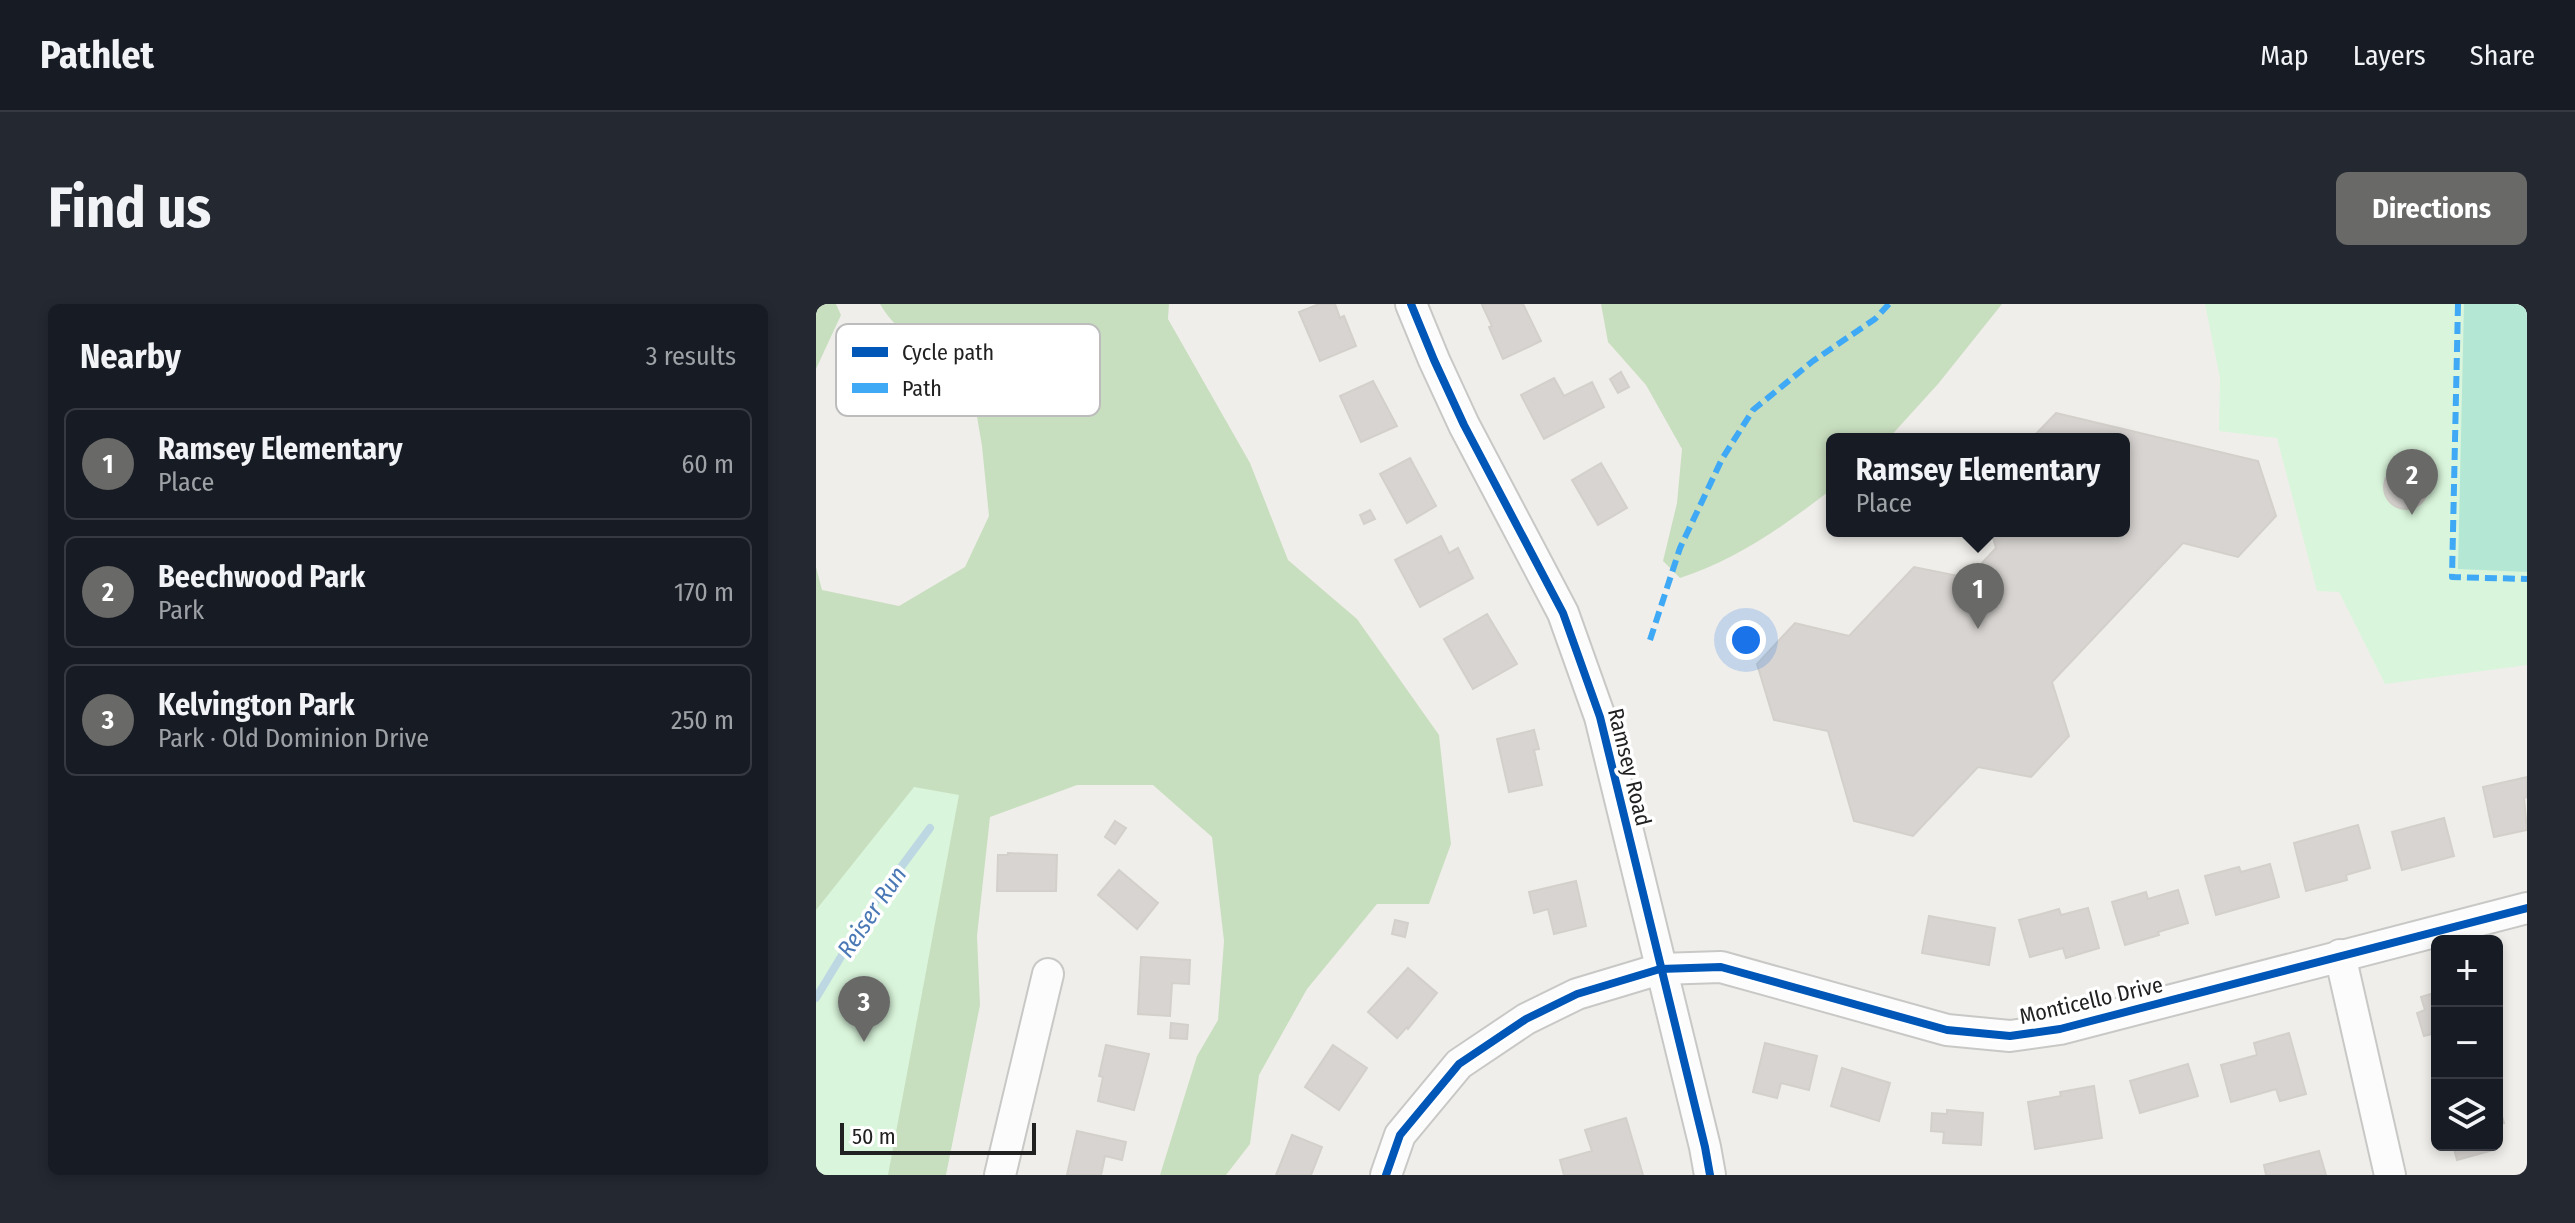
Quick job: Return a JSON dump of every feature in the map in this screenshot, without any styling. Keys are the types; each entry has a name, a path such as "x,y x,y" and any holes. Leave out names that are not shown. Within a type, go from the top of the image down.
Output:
{"street":[{"name":"Ramsey Road","path":"1411,304 1464,425 1563,613 1600,717 1710,1175"},
{"name":"Monticello Drive","path":"1386,1175 1400,1135 1459,1064 1526,1019 1577,994 1660,969 1721,967 1947,1030 2010,1036 2060,1029 2527,908"},
{"path":"2340,955 2390,1175"},
{"path":"1000,1175 1048,974"}],"green space":[{"path":"816,304 836,304 841,315 816,369"},
{"path":"880,304 1169,304 1168,319 1250,463 1288,560 1357,619 1439,735 1451,844 1429,904 1377,904 1307,989 1259,1075 1250,1144 1226,1175 1160,1175 1197,1056 1218,1020 1224,941 1212,837 1153,785 1077,785 990,817 977,936 980,1005 946,1175 816,1175 816,567 822,590 899,606 965,567 989,516 977,416 1100,416 1100,324 896,324"},
{"path":"1601,304 2002,304 1938,384 1893,433 1826,433 1826,493 1741,551 1680,578 1663,561 1677,503 1682,449 1646,385 1608,342"},
{"path":"2205,304 2527,304 2527,665 2385,684 2339,592 2317,591 2277,438 2219,431 2220,378"},
{"path":"2464,304 2527,304 2527,572 2458,569"},
{"path":"914,787 959,795 888,1175 816,1175 816,910"}],"building":[{"path":"1319,304 1335,304 1340,318 1344,316 1356,346 1320,361 1299,312"},
{"path":"1523,304 1541,341 1503,359 1482,305"},
{"path":"1621,372 1629,387 1618,393 1610,379"},
{"path":"1554,378 1564,396 1592,382 1604,407 1544,439 1521,395"},
{"path":"1373,381 1397,426 1361,442 1340,396"},
{"path":"2056,413 2258,461 2276,516 2238,557 2183,543 2052,682 2069,736 2031,777 1978,767 1913,836 1854,821 1828,731 1774,720 1757,664 1795,623 1849,636 1914,567 1968,578 1996,548 1993,537 2130,537 2130,433 2037,433"},
{"path":"1410,458 1436,506 1407,523 1380,474"},
{"path":"1601,463 1627,508 1598,525 1572,480"},
{"path":"2406,465 2421,472 2428,487 2421,502 2406,509 2391,502 2384,487 2391,472"},
{"path":"1370,510 1375,519 1364,524 1360,515"},
{"path":"1441,536 1449,553 1458,548 1473,578 1420,607 1395,560"},
{"path":"1487,614 1517,664 1473,689 1444,639"},
{"path":"1534,730 1539,749 1534,750 1542,785 1509,792 1497,739"},
{"path":"2527,777 2527,797 2524,798 2527,830 2494,837 2483,787"},
{"path":"2444,818 2454,856 2402,870 2392,832"},
{"path":"1115,821 1126,828 1115,844 1105,837"},
{"path":"2358,825 2370,868 2346,875 2347,880 2306,891 2294,843"},
{"path":"998,855 1057,855 1056,891 997,891"},
{"path":"2270,864 2279,897 2216,915 2205,876 2239,867 2241,872"},
{"path":"1119,870 1158,903 1137,929 1098,895"},
{"path":"1576,881 1586,926 1554,934 1548,909 1534,913 1529,892"},
{"path":"2178,890 2188,923 2125,945 2112,902 2146,892 2148,899"},
{"path":"2088,908 2099,948 2066,958 2063,948 2030,957 2019,920 2059,909 2061,915"},
{"path":"1929,916 1995,928 1989,965 1922,953"},
{"path":"1395,920 1408,923 1405,937 1392,934"},
{"path":"1141,957 1190,960 1189,984 1172,983 1170,1016 1138,1014"},
{"path":"1408,968 1437,993 1397,1038 1368,1012"},
{"path":"2431,994 2431,1034 2424,1036 2417,1013 2425,1010 2421,997"},
{"path":"1171,1023 1188,1025 1187,1039 1170,1038"},
{"path":"2289,1033 2306,1094 2280,1101 2276,1089 2231,1102 2221,1065 2257,1055 2254,1043"},
{"path":"1765,1043 1817,1056 1809,1090 1781,1083 1777,1098 1753,1092"},
{"path":"1106,1045 1149,1054 1134,1110 1098,1101 1103,1077 1099,1076"},
{"path":"1333,1045 1367,1068 1339,1110 1305,1087"},
{"path":"2188,1064 2198,1096 2140,1113 2130,1081"},
{"path":"1842,1068 1890,1083 1879,1121 1831,1106"},
{"path":"2094,1086 2102,1138 2035,1149 2028,1102"},
{"path":"1947,1110 1983,1113 1981,1145 1943,1143 1944,1132 1931,1131 1932,1113 1947,1114"},
{"path":"1626,1118 1643,1175 1564,1175 1560,1160 1592,1151 1585,1130"},
{"path":"1077,1131 1126,1142 1122,1160 1105,1156 1101,1175 1067,1175"},
{"path":"1292,1135 1322,1147 1311,1175 1276,1175"},
{"path":"2319,1151 2326,1175 2266,1175 2264,1165"},
{"path":"2455,1151 2489,1151 2457,1160"}],"waterway":[{"name":"Reiser Run","path":"816,998 870,909 930,828"}],"marked path":[{"path":"1650,640 1680,548 1722,459 1753,410 1813,361 1875,319 1889,304"},
{"path":"2458,304 2452,577 2527,579"}],"cycle path":[{"path":"1411,304 1464,425 1563,613 1600,717 1710,1175"},
{"path":"1386,1175 1400,1135 1459,1064 1526,1019 1577,994 1660,969 1721,967 1947,1030 2010,1036 2060,1029 2527,908"}],"place":[{"name":"Beechwood Park","path":"2412,515"},
{"name":"Ramsey Elementary","path":"1978,629"},
{"name":"Kelvington Park","path":"864,1042"}]}
